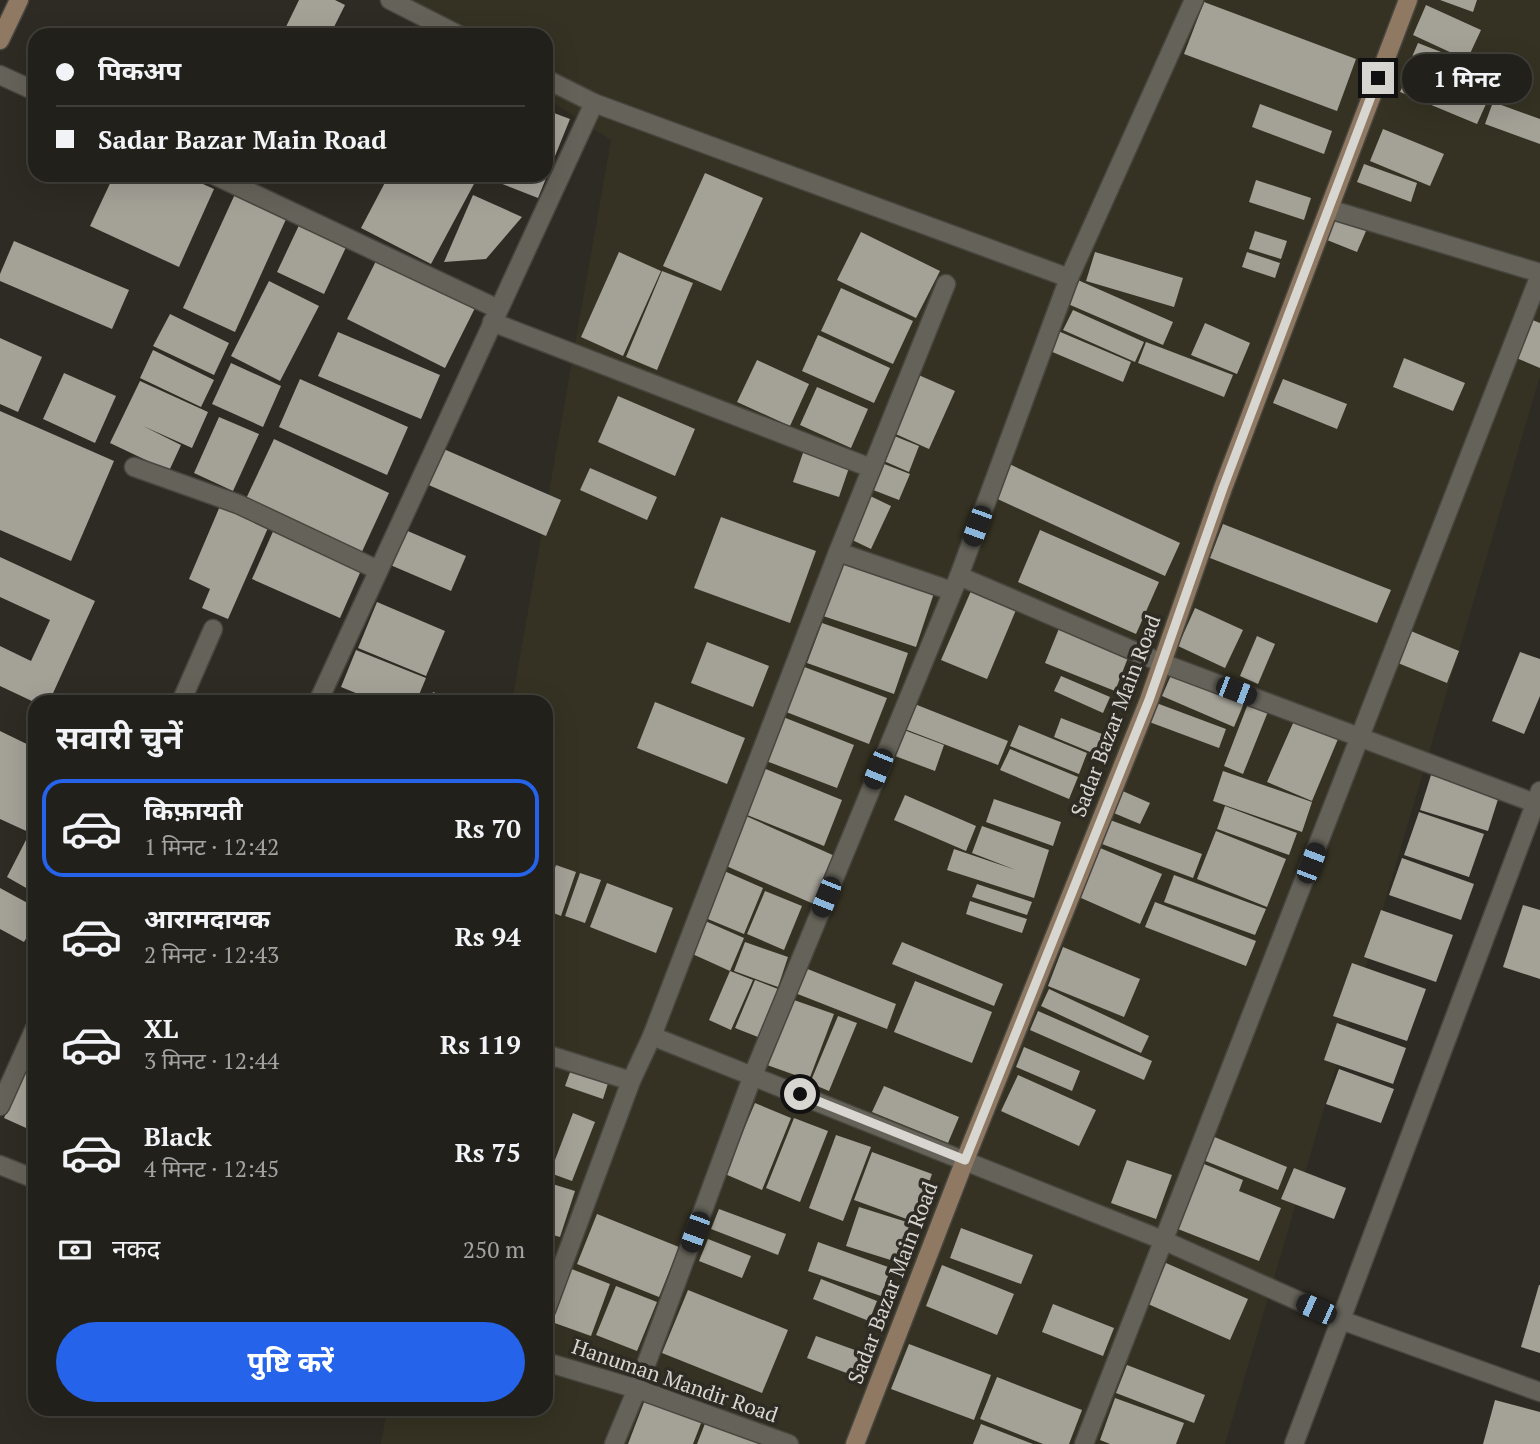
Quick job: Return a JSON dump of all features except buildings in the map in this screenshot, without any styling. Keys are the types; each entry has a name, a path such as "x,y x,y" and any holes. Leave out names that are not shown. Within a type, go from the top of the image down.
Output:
{"street":[{"path":"0,40 19,0"},
{"path":"390,0 445,28"},
{"path":"614,1444 637,1389 753,1075 955,583 1069,278 1194,0"},
{"name":"Sadar Bazar Main Road","path":"855,1444 1162,663 1223,488 1408,0"},
{"path":"0,75 28,88"},
{"path":"553,82 594,103 1069,278"},
{"path":"320,695 594,103"},
{"path":"228,182 495,316 872,468"},
{"path":"1084,1444 1540,274 1329,209"},
{"path":"553,1291 631,1081 652,1036 838,552 946,284"},
{"path":"134,467 238,504 378,570"},
{"path":"838,552 955,583 1359,737 1538,800 1294,1444"},
{"path":"184,695 213,629"},
{"path":"652,1036 1165,1241 1341,1320 1540,1392"},
{"path":"0,1107 28,1044"},
{"path":"553,1056 631,1081"},
{"path":"0,1165 28,1177"},
{"name":"Hanuman Mandir Road","path":"553,1364 637,1389 789,1444"}],"shaded area":[{"path":"391,0 1540,0 1540,376 1225,1444 381,1444 386,1416 553,1416 553,695 513,695 611,140 553,103 553,28 435,28"}],"route":[{"path":"800,1094 965,1160 1149,700 1223,488 1378,78"}]}
